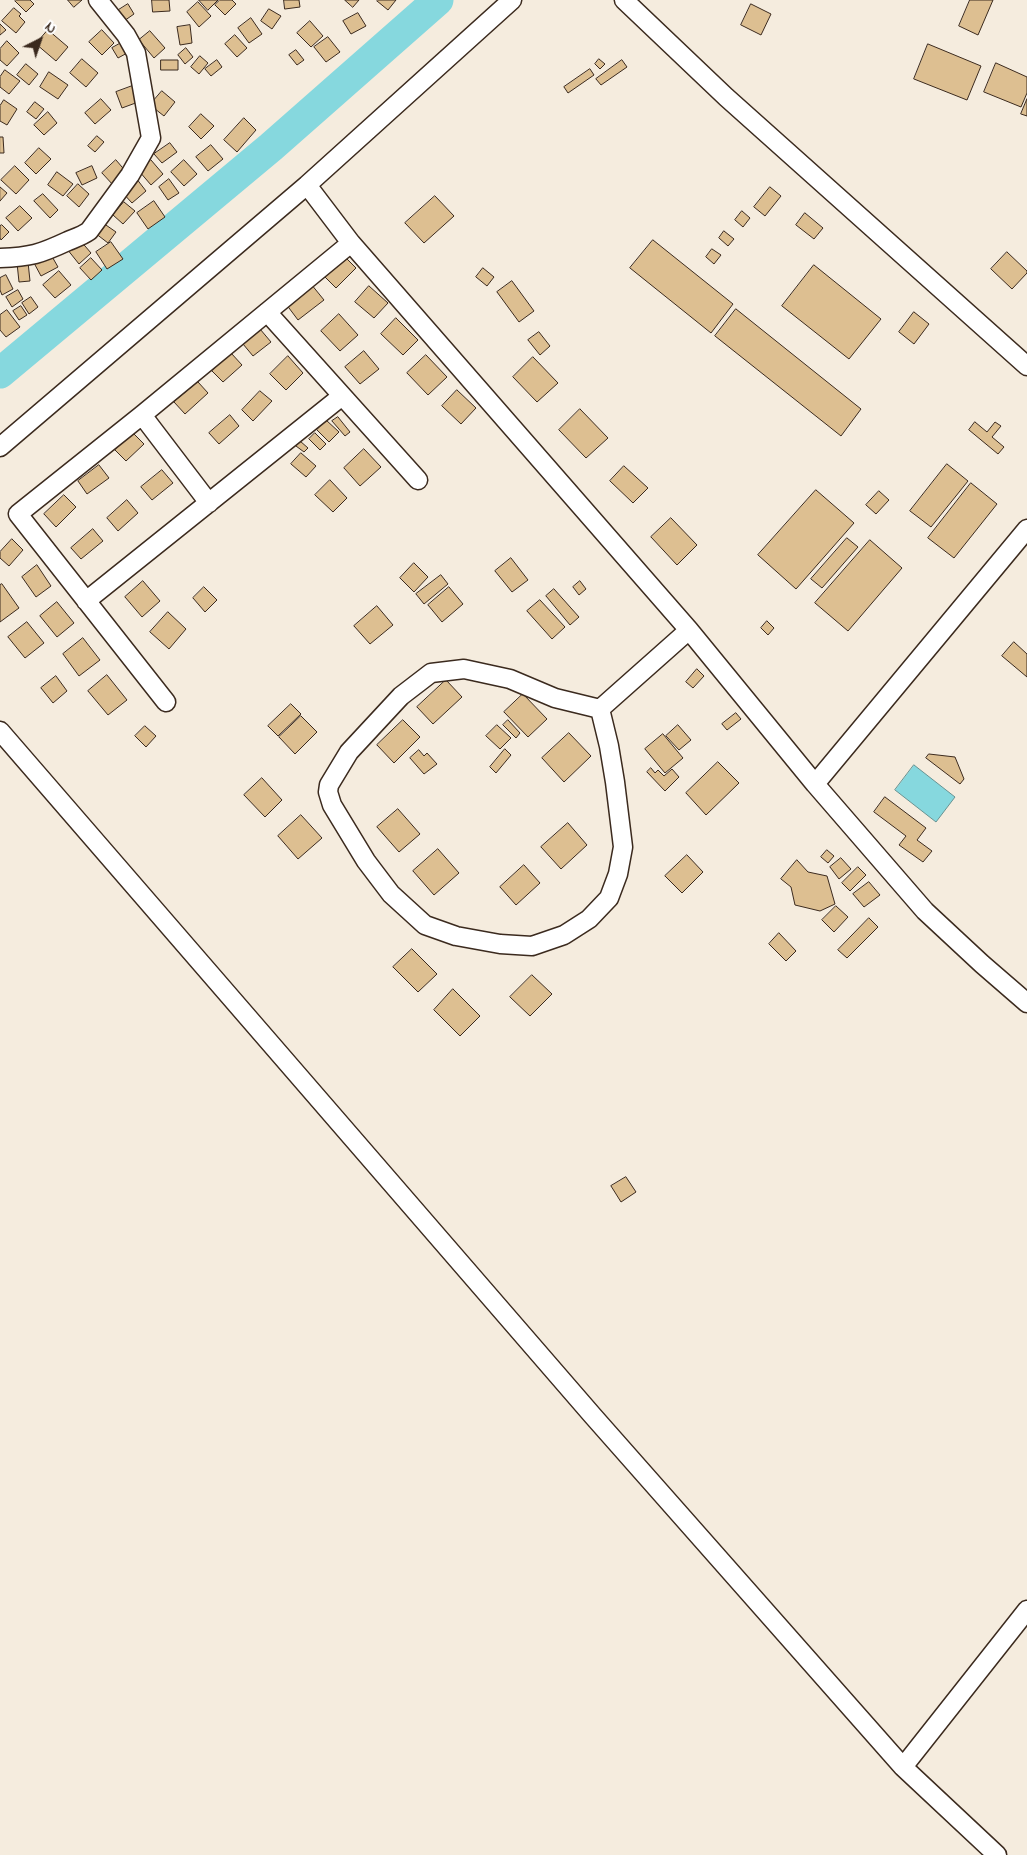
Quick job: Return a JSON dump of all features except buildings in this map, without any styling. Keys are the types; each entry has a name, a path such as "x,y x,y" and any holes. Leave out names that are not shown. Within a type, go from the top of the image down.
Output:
{"street":[{"path":"0,258 29,257 41,254 89,231 130,175 151,138 136,53 126,36 98,0"},
{"path":"0,447 307,185 512,0"},
{"path":"624,0 726,97 1027,366"},
{"path":"307,185 351,243 689,630 815,784 925,911 982,964 1027,1002"},
{"path":"166,702 18,514 351,243"},
{"path":"267,312 418,480"},
{"path":"86,601 342,396"},
{"path":"142,415 209,503"},
{"path":"815,784 1027,529"},
{"path":"600,709 689,630"},
{"path":"464,669 510,679 555,698 600,709 609,746 620,818 623,847 618,874 609,898 589,919 564,935 532,946 500,944 456,936 425,925 391,894 371,868 329,799 329,785 349,752 401,696 430,673 464,669"},
{"path":"0,731 593,1416 903,1766 997,1855"},
{"path":"903,1766 1027,1610"}],"water":[{"path":"914,765 955,797 936,822 895,790"}],"waterway":[{"path":"0,373 271,147 438,0"}]}
